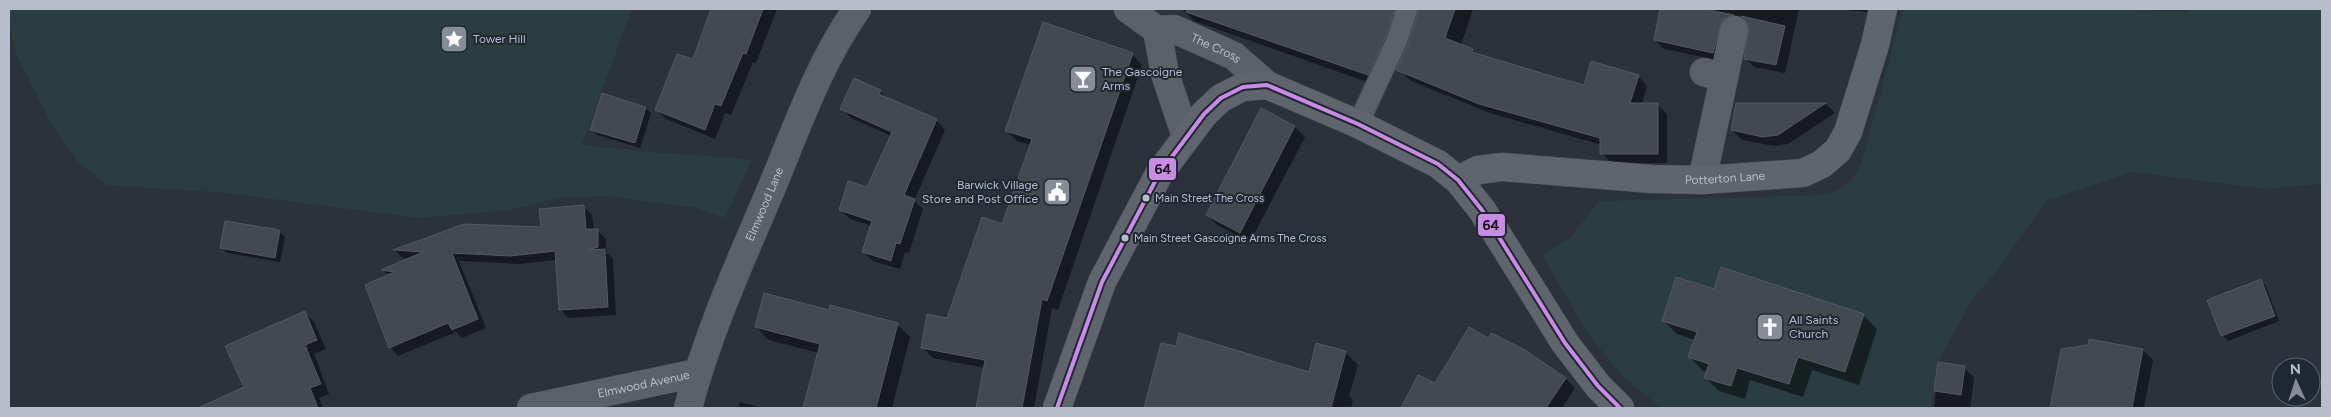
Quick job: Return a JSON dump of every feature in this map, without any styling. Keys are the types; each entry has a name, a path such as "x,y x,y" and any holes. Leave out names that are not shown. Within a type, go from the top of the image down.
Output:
{"street":[{"name":"Elmwood Lane","path":"688,408 697,373 738,268 817,80 844,27 857,9"},
{"path":"1128,9 1157,30 1165,74 1186,137"},
{"name":"Potterton Lane","path":"1448,172 1502,167 1623,178 1702,180 1782,176 1803,173 1822,164 1838,150 1848,132 1875,45 1883,9"},
{"name":"The Cross","path":"1157,30 1174,29 1234,56 1267,85 1358,124 1448,172"},
{"path":"1702,180 1714,75 1734,30"},
{"path":"1057,408 1102,282 1159,174 1204,114 1221,98 1243,88 1267,85"},
{"path":"1448,172 1482,210 1565,343 1598,386 1620,408"},
{"name":"Elmwood Avenue","path":"531,408 697,373"}],"lane":[{"path":"1358,124 1397,40 1406,9"}],"shaded area":[{"path":"9,9 632,9 582,144 625,150 752,160 725,218 697,208 606,196 562,198 509,210 419,218 226,193 107,185 78,162 52,125 15,52 9,21"},
{"path":"1903,9 2112,9 2187,12 2189,9 2322,9 2322,184 2264,189 2132,172 2047,200 1996,272 1973,298 1938,362 1931,408 1661,408 1623,377 1588,334 1542,255 1570,238 1599,201 1822,195 1846,185 1861,164"}],"building":[{"path":"711,9 763,9 746,54 743,53 721,106 715,104 705,130 655,110 677,54 693,59"},
{"path":"1187,9 1395,9 1386,36 1368,75 1186,12"},
{"path":"1419,9 1455,9 1445,38 1473,49 1472,52 1541,73 1584,85 1591,61 1639,75 1630,103 1658,103 1658,154 1600,154 1600,138 1479,104 1396,70 1408,44"},
{"path":"1660,9 1705,9 1734,15 1722,20 1713,53 1654,40"},
{"path":"1741,16 1785,26 1776,65 1744,59 1749,26"},
{"path":"1043,22 1133,53 1047,301 1042,299 1022,408 976,408 985,360 921,348 927,314 947,318 982,217 1002,224 1032,139 1005,131"},
{"path":"854,78 881,90 879,94 937,119 904,195 915,199 900,244 896,243 891,261 862,252 872,221 839,210 848,181 867,187 892,132 840,109"},
{"path":"602,93 646,107 635,143 590,130"},
{"path":"1736,103 1826,103 1778,135 1763,137 1731,130"},
{"path":"1261,108 1295,126 1240,233 1206,215"},
{"path":"584,205 586,229 598,229 598,247 588,250 605,249 608,307 559,310 555,251 510,256 452,253 478,319 452,330 448,323 389,348 365,285 394,272 381,270 423,252 393,250 464,224 541,227 539,209"},
{"path":"225,221 280,230 275,258 220,248"},
{"name":"All Saints Church","path":"1721,267 1864,314 1845,372 1798,357 1789,384 1737,368 1731,386 1704,378 1709,364 1688,357 1697,332 1662,321 1676,277 1714,289"},
{"path":"2261,279 2275,316 2221,336 2207,300"},
{"path":"764,293 829,310 830,305 898,323 876,408 803,408 820,344 755,327"},
{"path":"305,311 317,340 305,345 321,384 310,388 318,408 198,408 244,387 225,346"},
{"path":"1469,327 1488,338 1491,333 1525,350 1566,378 1546,408 1401,408 1418,375 1435,383"},
{"path":"1179,333 1309,372 1316,343 1346,351 1331,408 1144,408 1161,343 1176,346"},
{"path":"2089,339 2143,349 2132,408 2050,408 2061,349 2088,345"},
{"path":"1938,362 1965,366 1961,395 1934,391"}],"transit line":[{"name":"64","path":"1057,408 1102,282 1159,174 1204,114 1221,98 1243,87 1267,85 1358,124 1438,164 1458,180 1482,210 1565,343 1598,386 1620,408"}],"place":[{"name":"Tower Hill","path":"454,39"},
{"name":"The Gascoigne Arms","path":"1083,79"},
{"name":"Barwick Village Store and Post Office","path":"1057,192"},
{"name":"Main Street The Cross","path":"1146,198"},
{"name":"Main Street Gascoigne Arms The Cross","path":"1125,238"},
{"name":"All Saints Church","path":"1770,327"}]}
